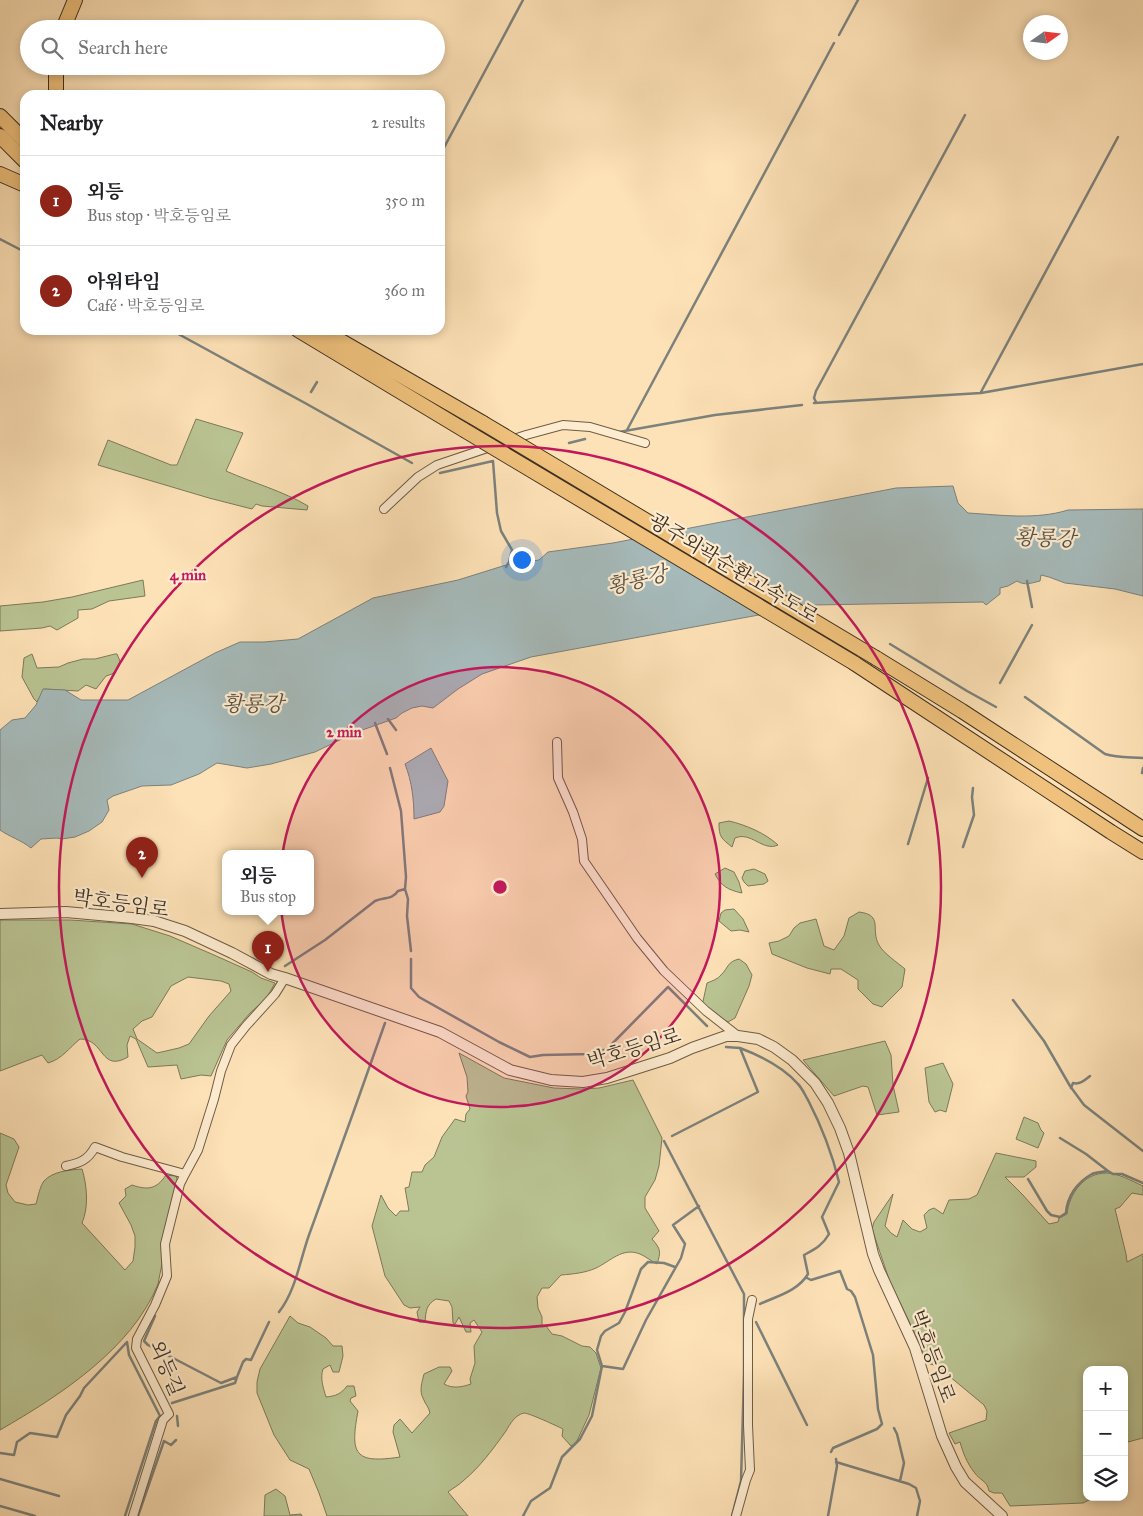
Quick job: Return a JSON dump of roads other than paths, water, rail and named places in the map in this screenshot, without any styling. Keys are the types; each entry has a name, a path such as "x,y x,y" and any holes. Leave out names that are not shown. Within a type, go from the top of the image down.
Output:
{"highway":[{"path":"66,20 74,0"},
{"path":"56,75 56,90"},
{"path":"0,116 20,136"},
{"path":"0,136 20,156"},
{"path":"0,174 20,183"},
{"name":"광주외곽순환고속도로","path":"307,335 854,663 1143,852"},
{"name":"광주외곽순환고속도로","path":"331,335 876,658 962,711 1143,829"},
{"path":"1110,832 1143,856"}],"street":[{"path":"384,509 418,478 437,464 562,425 590,427 646,443"},
{"path":"557,742 558,778 582,839 584,861 637,938 664,971 700,1005 738,1036"},
{"name":"박호등임로","path":"0,914 66,912 132,918 185,931 271,974 440,1032 510,1070 551,1080 583,1082 607,1078 670,1058 706,1042 726,1036 758,1040 774,1047 792,1060 815,1083 828,1103 849,1153 862,1212 879,1270 915,1348 942,1436 965,1482 1002,1516"},
{"name":"외등길","path":"134,1516 164,1420 169,1414 136,1348 137,1339 155,1305 167,1276 165,1244 180,1184 198,1150 221,1071 231,1045 275,994 285,978"},
{"path":"66,1166 82,1162 91,1154 95,1147 122,1157 184,1174"},
{"path":"736,1516 750,1470 748,1319 752,1300"}],"water":[{"name":"황룡강","path":"953,486 958,503 968,513 1031,516 1068,510 1143,509 1143,596 1115,589 1065,583 1041,575 1040,581 1025,584 1017,581 1000,588 1000,594 986,605 983,602 813,605 531,657 482,674 433,708 422,706 412,708 396,718 354,733 315,752 271,764 247,768 217,763 199,774 171,785 142,786 113,796 107,800 109,810 102,822 89,831 75,837 41,839 31,848 0,830 0,730 12,720 25,718 36,705 43,689 65,690 81,700 128,700 215,653 240,642 298,639 373,598 458,580 506,565 539,560 548,552 613,543 896,488"},
{"path":"431,748 448,781 444,806 440,812 414,819 412,791 405,764"}],"waterway":[{"path":"445,146 523,0"},
{"path":"839,35 858,0"},
{"path":"627,430 834,43"},
{"path":"816,402 814,398 816,391 965,115"},
{"path":"981,392 1118,137"},
{"path":"0,239 20,249"},
{"path":"180,335 412,463"},
{"path":"814,403 981,393 1143,364"},
{"path":"311,392 317,382"},
{"path":"619,432 715,415 802,405"},
{"path":"569,443 585,439"},
{"path":"440,473 493,461 497,513 501,531 512,550 506,567"},
{"path":"1027,581 1032,607"},
{"path":"1000,683 1032,625"},
{"path":"890,644 996,707"},
{"path":"1025,697 1105,754 1119,757 1143,758"},
{"path":"388,719 396,730"},
{"path":"375,723 387,754"},
{"path":"390,768 401,811 406,877 405,889 408,899 407,916 411,951"},
{"path":"1142,773 1143,768"},
{"path":"908,844 928,778"},
{"path":"963,847 974,815 973,788"},
{"path":"285,966 325,940 375,901 390,897 398,891 405,889"},
{"path":"411,959 411,988 419,997 499,1042 530,1057 591,1054 607,1049 668,987 707,1026"},
{"path":"1013,1000 1044,1041 1070,1086 1084,1105 1143,1151"},
{"path":"279,1312 294,1285 309,1235 385,1023"},
{"path":"672,1136 758,1092 740,1048 726,1047"},
{"path":"740,1048 764,1058 779,1067 801,1087 822,1130 839,1182 822,1217 829,1234 821,1244 804,1255 808,1274 793,1289 760,1304"},
{"path":"1071,1088 1073,1083 1080,1083 1090,1076"},
{"path":"1060,1138 1113,1174 1122,1174 1143,1183"},
{"path":"664,1141 744,1294 741,1481 732,1516"},
{"path":"1028,1179 1047,1211 1051,1215 1060,1217 1066,1213 1068,1201 1082,1181 1092,1174 1108,1171"},
{"path":"523,1516 531,1501 550,1488 562,1457 580,1439 592,1416 602,1366 623,1369 646,1320 681,1258 685,1244 673,1225 699,1206"},
{"path":"602,1366 597,1350 601,1336 605,1331 619,1323 641,1269 648,1262 664,1263 675,1267"},
{"path":"807,1278 811,1280 840,1271 847,1289 855,1297 873,1355 878,1409 882,1424 877,1429 833,1448 831,1452"},
{"path":"155,1316 144,1341 148,1345 221,1383 237,1377 243,1362 246,1359 251,1360 269,1322"},
{"path":"756,1322 807,1425"},
{"path":"0,1453 14,1455 17,1442 30,1433 57,1437 66,1415 84,1388 127,1342 129,1355 160,1416 156,1421 125,1516"},
{"path":"172,1403 235,1383 237,1377"},
{"path":"177,1416 178,1426"},
{"path":"894,1428 904,1463 900,1481"},
{"path":"138,1516 164,1441 171,1445 176,1440"},
{"path":"828,1516 837,1466 836,1459"},
{"path":"836,1462 909,1484 916,1488 920,1501 917,1516"},
{"path":"0,1479 59,1496"},
{"path":"0,1506 35,1516"}],"place":[{"name":"아워타임","path":"142,878"},
{"name":"외등","path":"268,972"}]}
